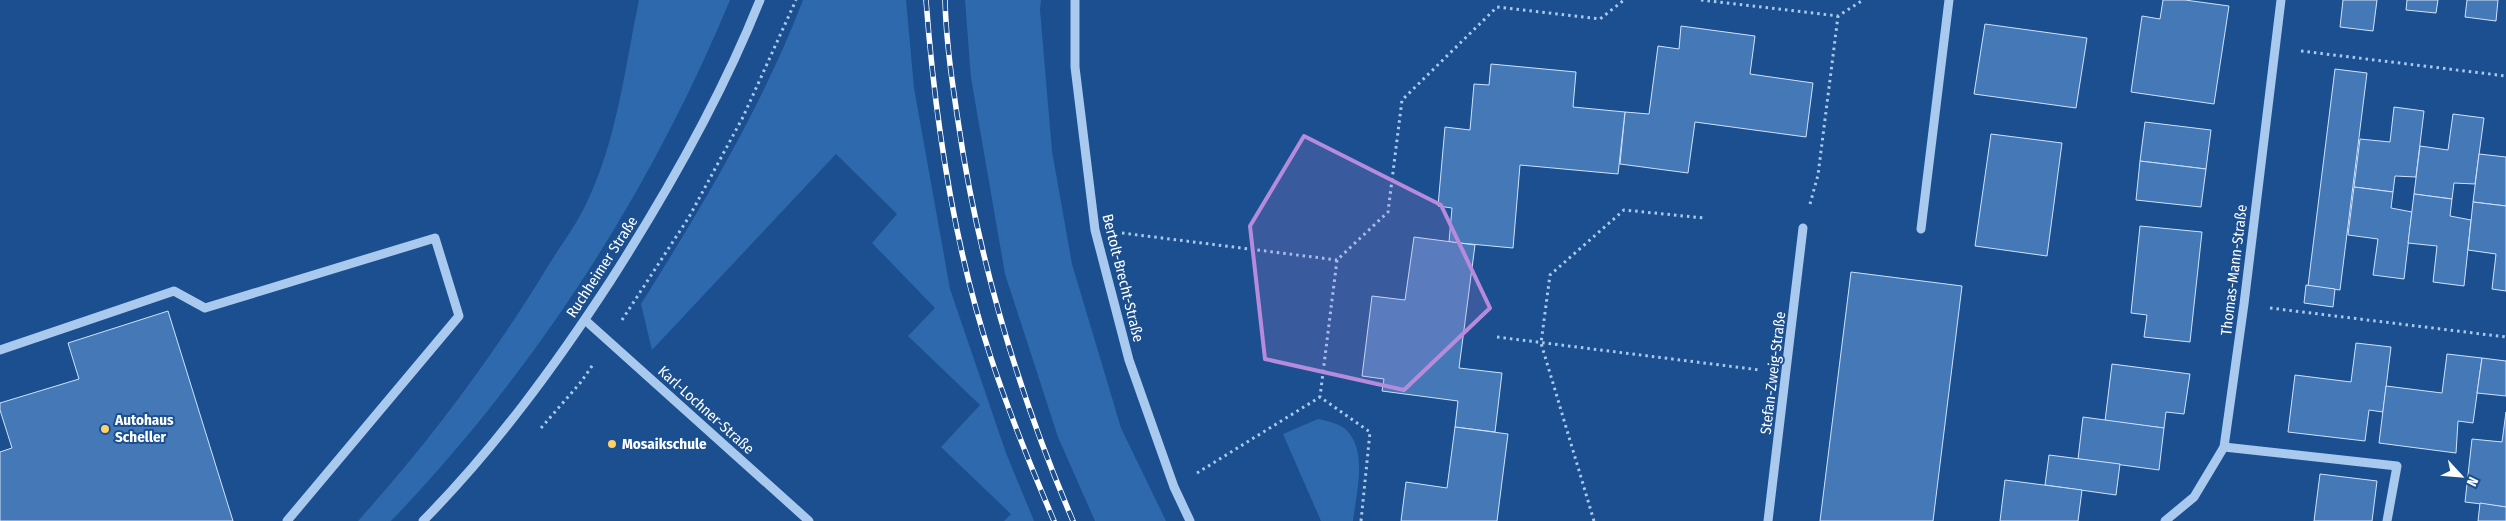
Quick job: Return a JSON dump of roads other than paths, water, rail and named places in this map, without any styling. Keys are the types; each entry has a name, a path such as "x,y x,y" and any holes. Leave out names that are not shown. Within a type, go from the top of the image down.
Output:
{"street":[{"name":"Ruchheimer Straße","path":"423,521 449,494 528,401 642,232 695,140 748,31 760,0"},
{"name":"Bertolt-Brecht-Straße","path":"1075,0 1075,67 1095,230 1129,360 1174,487 1190,521"},
{"path":"1921,229 1949,0"},
{"name":"Thomas-Mann-Straße","path":"2165,521 2194,497 2224,447 2244,304 2281,0"},
{"name":"Stefan-Zweig-Straße","path":"1768,521 1788,373 1803,228"},
{"path":"0,350 174,291 205,308 435,238 459,316 287,521"},
{"name":"Karl-Lochner-Straße","path":"584,320 809,521"},
{"path":"2224,447 2397,466 2387,521"}],"railway":[{"path":"926,0 941,136 956,226 966,270 998,379 1054,521"},
{"path":"945,0 948,46 966,173 989,275 1002,325 1035,424 1073,521"}],"place":[{"name":"Autohaus Scheller","path":"105,429"},
{"name":"Mosaikschule","path":"612,444"}]}
